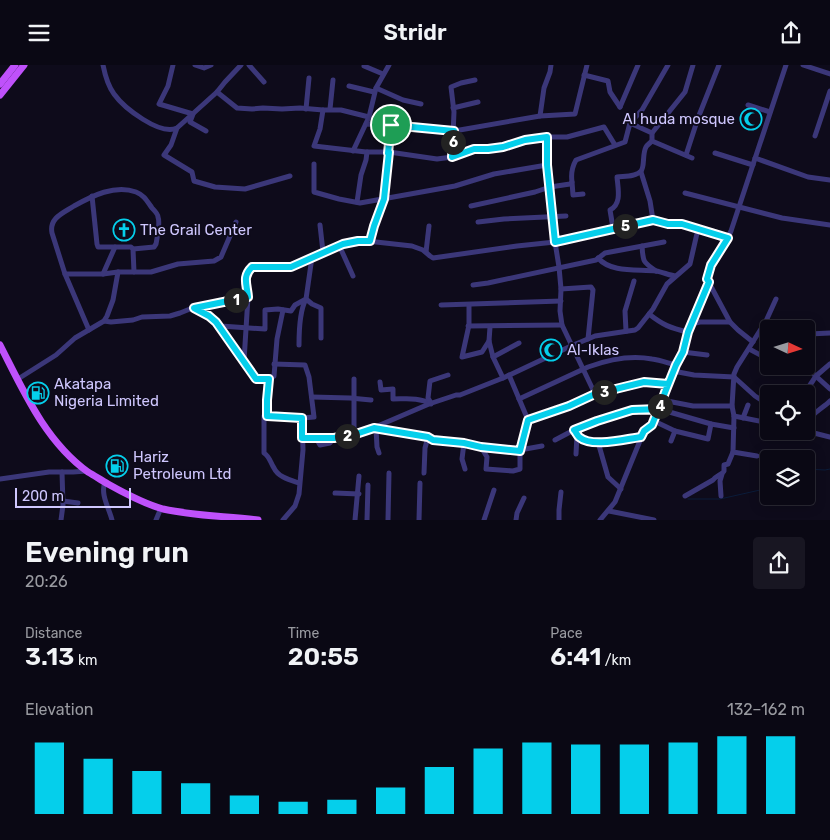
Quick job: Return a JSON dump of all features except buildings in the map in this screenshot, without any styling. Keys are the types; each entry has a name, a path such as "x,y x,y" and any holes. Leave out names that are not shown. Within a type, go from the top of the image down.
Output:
{"main road":[{"path":"0,84 15,65"},
{"path":"0,95 24,65"},
{"path":"0,345 28,400 52,437 87,471 115,488 161,508 235,519 258,520"}],"street":[{"path":"102,65 114,94 128,109 155,126 173,130 217,92 241,65"},
{"path":"173,65 168,86 159,104 193,114"},
{"path":"195,65 204,68 211,65"},
{"path":"250,65 264,81"},
{"path":"353,151 370,117 375,90 389,65"},
{"path":"540,115 544,88 551,65"},
{"path":"366,124 454,131 540,115 575,114 587,65"},
{"path":"584,75 608,81 610,92 620,107 638,65"},
{"path":"583,194 573,195 572,175 574,162 625,142 628,121 642,109 668,65"},
{"path":"653,220 650,201 641,172 643,159 646,148 652,141 652,133 684,93 693,65"},
{"path":"686,155 719,65"},
{"path":"753,342 730,322 707,279 711,265 728,238 786,65"},
{"path":"802,65 830,75"},
{"path":"822,71 824,65"},
{"path":"364,66 383,74"},
{"path":"306,109 309,78"},
{"path":"452,157 454,112 451,87 475,80"},
{"path":"330,109 333,81"},
{"path":"349,86 375,90 421,104"},
{"path":"815,136 830,91"},
{"path":"217,92 237,109 330,109 370,117"},
{"path":"453,108 478,102"},
{"path":"748,105 770,113"},
{"path":"323,110 320,129 314,146 353,151 437,159 452,157 474,149 503,147 525,140 567,137 604,127 615,145"},
{"path":"193,114 190,122 206,131"},
{"path":"628,121 652,133"},
{"path":"370,241 384,199 391,125"},
{"path":"177,128 171,145 164,155 192,172 194,181 215,187 245,189 290,176"},
{"path":"547,137 547,165 559,267 562,325 595,394"},
{"path":"652,141 692,158"},
{"path":"356,202 360,175 367,152"},
{"path":"715,153 753,165"},
{"path":"755,158 808,177 830,180"},
{"path":"314,164 314,192 356,202 455,187 494,174 547,165"},
{"path":"613,228 610,210 616,207 618,203 617,177 635,175 641,172"},
{"path":"471,206 572,182"},
{"path":"89,330 65,274 51,229 53,222 57,216 92,196 121,189 135,191 144,196 158,217 156,244 154,247 133,249 132,247 98,247 92,196"},
{"path":"685,193 782,218 830,225"},
{"path":"478,222 566,216"},
{"path":"244,362 248,297 245,277 252,267 291,267 339,245 358,241 412,246 426,252 433,258 555,242 653,220 668,224 682,224 728,238"},
{"path":"65,274 151,272 178,264 217,260 236,222"},
{"path":"320,225 323,253"},
{"path":"426,252 429,226"},
{"path":"302,438 316,438 320,445 330,443 334,438 354,435 375,428 431,404 506,377 571,345 595,336 638,328 667,284 690,264 698,229"},
{"path":"473,285 559,267 598,258 606,253 664,241"},
{"path":"339,245 353,276"},
{"path":"642,245 643,258 656,271"},
{"path":"102,274 115,247"},
{"path":"133,249 134,272"},
{"path":"299,345 303,305 306,299 312,257"},
{"path":"598,258 602,263 622,269 656,271 675,276"},
{"path":"18,379 56,355 75,338 104,321 113,301 118,272"},
{"path":"626,331 624,311 634,281"},
{"path":"600,520 615,502 641,437 654,421 673,371 683,352 688,332 709,282"},
{"path":"561,289 591,287 593,290 588,339"},
{"path":"104,321 111,322 134,320 142,317 170,316 194,308 248,297"},
{"path":"194,308 209,316 221,326 265,329 265,311 278,309 291,311 295,305 306,299"},
{"path":"306,299 321,309 320,337"},
{"path":"721,496 720,481 724,465 728,464 733,452 734,416 732,406 734,377 737,367 766,321 776,299"},
{"path":"441,305 561,301"},
{"path":"470,305 462,357 482,352 489,341"},
{"path":"216,322 256,379 269,379 274,376 283,310"},
{"path":"649,314 671,328 688,332"},
{"path":"691,324 700,322 730,322"},
{"path":"468,326 562,325"},
{"path":"481,447 487,457 486,469 513,471 520,469 520,451 528,420 519,399 493,357 489,341 490,327"},
{"path":"815,334 830,333"},
{"path":"493,357 519,343"},
{"path":"749,349 760,355"},
{"path":"683,352 707,355"},
{"path":"519,399 599,363 632,358 651,359 676,365"},
{"path":"810,385 816,375 830,364"},
{"path":"267,416 314,417 309,377 305,365 274,365"},
{"path":"673,371 694,375 734,377 760,399"},
{"path":"431,404 428,398 430,381 448,375"},
{"path":"816,375 830,389"},
{"path":"269,379 267,416 264,416 264,453 268,456 275,471 282,477 299,483"},
{"path":"354,379 354,435"},
{"path":"380,382 381,390 393,389 393,399 415,398 431,404"},
{"path":"528,420 569,406 595,394 644,382 668,384"},
{"path":"312,397 372,400"},
{"path":"662,400 693,405 732,406"},
{"path":"815,413 830,401"},
{"path":"743,418 748,405"},
{"path":"555,440 597,421 632,410 659,409 734,428"},
{"path":"734,416 760,421"},
{"path":"283,520 295,506 298,494 303,450 302,418"},
{"path":"654,421 675,431 708,439 711,423"},
{"path":"375,428 428,437 433,440 464,443 481,447 520,451 542,446"},
{"path":"375,428 379,453"},
{"path":"671,441 675,431"},
{"path":"576,432 580,438 594,442 641,437"},
{"path":"576,432 576,454"},
{"path":"815,433 830,437"},
{"path":"424,473 425,448 428,437"},
{"path":"598,442 608,477 621,489"},
{"path":"464,443 462,459 466,469"},
{"path":"733,452 757,456"},
{"path":"0,479 49,472 87,471"},
{"path":"61,520 63,501 62,472"},
{"path":"388,520 389,473"},
{"path":"685,496 722,474"},
{"path":"355,520 359,494 359,476"},
{"path":"105,482 103,493 112,520"},
{"path":"419,520 420,483"},
{"path":"367,520 368,485"},
{"path":"484,520 494,490"},
{"path":"559,520 561,492"},
{"path":"335,493 359,494"},
{"path":"516,520 524,498"},
{"path":"63,501 78,503"},
{"path":"156,520 161,508"},
{"path":"609,511 654,520"}],"waterway":[{"path":"815,469 830,469"},
{"path":"688,499 720,499 760,490"}],"place":[{"name":"Al huda mosque","path":"751,119"},
{"name":"The Grail Center","path":"124,230"},
{"name":"Al-Iklas","path":"551,350"},
{"name":"Akatapa Nigeria Limited","path":"38,393"},
{"name":"Hariz Petroleum Ltd","path":"117,466"}],"route":[{"path":"391,125 384,199 370,241 343,244 291,267 252,267 245,277 248,297 194,308 216,322 256,379 269,379 267,416 302,418 302,438 334,438 374,428 428,437 433,440 520,451 528,420 569,406 595,394 644,382 668,384 659,409 632,410 574,430 580,438 601,443 641,437 644,431 652,425 662,400 676,365 683,352 688,332 709,282 707,279 711,265 728,238 682,224 668,224 653,220 555,242 547,165 547,137 525,140 503,147 474,149 452,157 454,131 391,125"}]}
